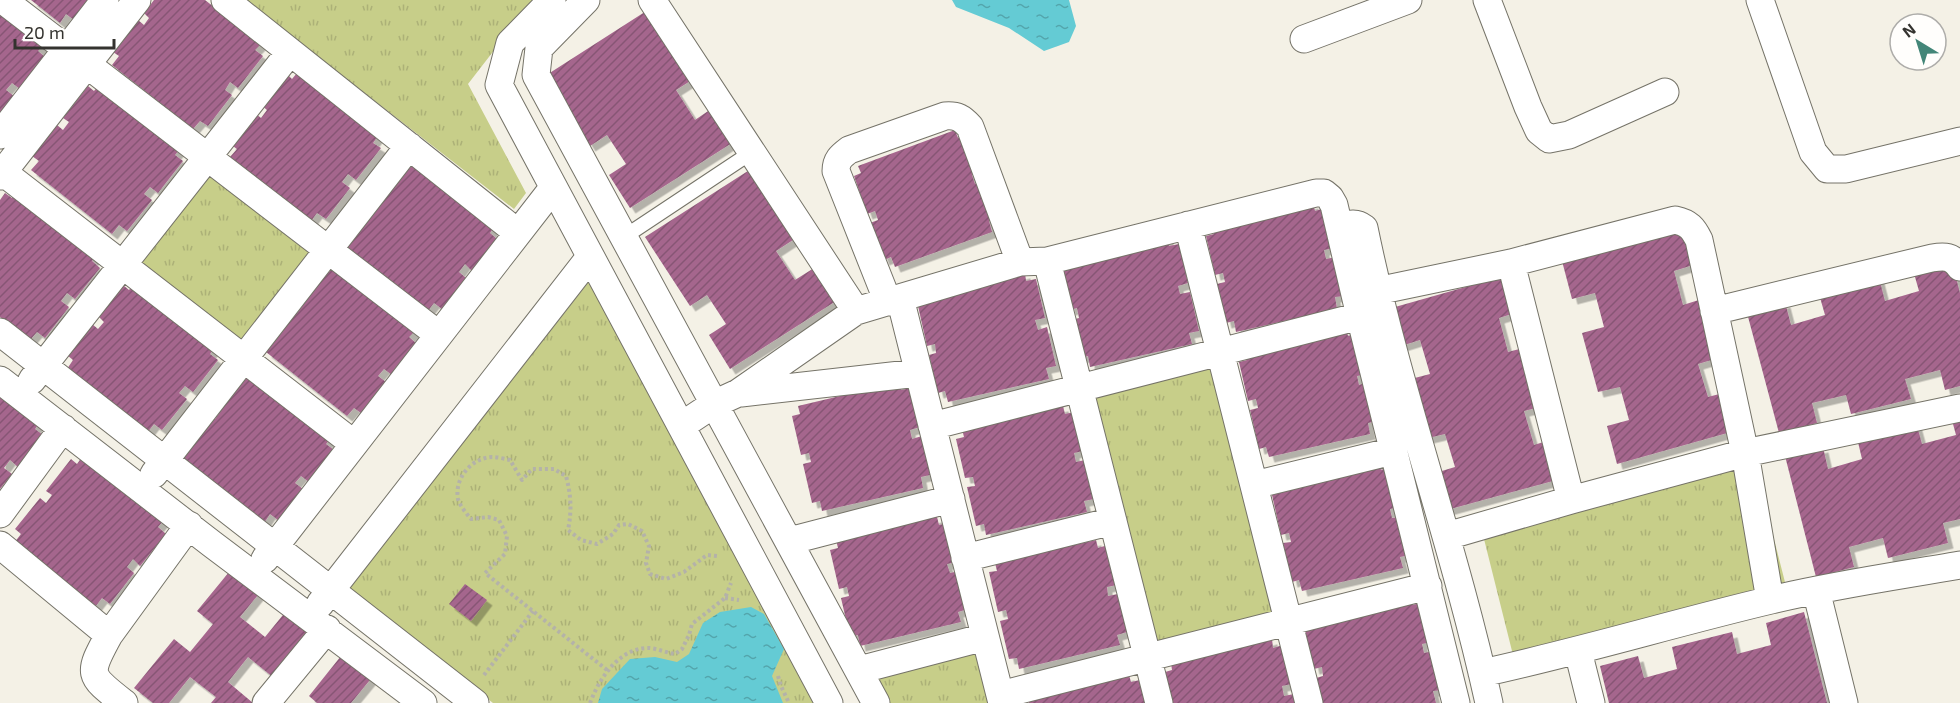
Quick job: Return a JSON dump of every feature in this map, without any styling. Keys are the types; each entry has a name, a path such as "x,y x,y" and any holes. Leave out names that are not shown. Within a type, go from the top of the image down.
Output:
{"street":[{"path":"3,0 439,335"},
{"path":"105,0 77,57 1,173 354,444"},
{"path":"0,135 137,0"},
{"path":"225,0 518,233"},
{"path":"552,0 510,43 499,85 829,703"},
{"path":"586,0 539,48 536,75 624,237 726,398 789,541 876,703"},
{"path":"652,0 856,311"},
{"path":"1304,39 1408,0"},
{"path":"1487,0 1528,107 1539,131 1549,139 1569,135 1665,92"},
{"path":"1760,0 1813,152 1827,169 1846,169 1960,141"},
{"path":"290,52 44,366 10,387 423,703"},
{"path":"1020,262 970,127 963,118 945,116 849,150 836,163 836,171 894,300 918,373 1001,699 1147,657 1428,586"},
{"path":"143,489 409,146"},
{"path":"254,575 274,546 553,188"},
{"path":"681,426 856,311 1020,262 1047,261 1316,193 1324,193 1334,205 1340,226 1393,452 1456,703"},
{"path":"1377,291 1511,263 1675,220 1685,222 1694,229 1699,240 1745,453 1770,600"},
{"path":"1340,226 1354,224 1364,228 1377,291 1447,536 1489,703"},
{"path":"1188,225 1309,703"},
{"path":"1714,311 1932,258 1944,256 1952,258 1960,267"},
{"path":"266,703 319,623 331,590 590,257"},
{"path":"1047,261 1159,703"},
{"path":"1511,263 1570,500"},
{"path":"932,426 1360,316"},
{"path":"0,332 472,700"},
{"path":"726,398 918,373"},
{"path":"1447,536 1745,453 1960,408"},
{"path":"0,514 63,428"},
{"path":"1254,485 1393,452"},
{"path":"789,541 951,499"},
{"path":"965,558 1113,521"},
{"path":"123,703 98,682 94,673 95,662 109,635 189,525"},
{"path":"0,545 109,635"},
{"path":"1482,673 1578,651 1770,600 1960,565"},
{"path":"1816,590 1844,703"},
{"path":"859,670 985,637"},
{"path":"1578,651 1591,703"}],"lane":[{"path":"624,237 752,152"}],"path":[{"path":"607,670 485,573 505,554 507,536 499,520 488,517 471,519 459,500 458,483 468,467 479,459 493,457 510,460 522,480 532,469 554,469 566,476 571,492 568,530 580,540 597,544 614,534 619,525 628,524 642,531 649,546 646,563 650,574 666,579 684,572 707,555 725,557"},
{"path":"590,703 607,670 625,655 649,648 675,654 682,649 692,624 725,598 733,580"},
{"path":"472,700 533,611"}],"green space":[{"path":"245,0 533,0 468,84 526,193 514,209"},
{"path":"210,167 318,251 243,347 134,264"},
{"path":"591,279 817,703 493,703 348,589"},
{"path":"1217,361 1281,614 1150,648 1086,394"},
{"path":"1753,457 1787,590 1514,659 1481,527"},
{"path":"982,647 996,703 885,703 870,676"}],"water":[{"path":"952,0 1069,0 1076,26 1069,42 1044,51 1009,28 956,7"},
{"path":"751,607 764,614 784,649 772,676 783,703 598,703 602,689 630,659 655,657 677,662 689,654 703,623 720,612"}],"building":[{"path":"31,0 90,0 74,20 66,14 60,23"},
{"path":"154,0 205,0 261,44 255,50 263,56 238,88 230,82 225,90 232,95 208,126 200,121 193,129 112,65 119,56 113,52 138,20 144,25 149,18 144,13"},
{"path":"651,8 695,78 676,90 695,120 714,107 735,141 630,208 609,175 626,164 607,135 590,146 545,76"},
{"path":"0,11 43,45 38,51 45,57 20,89 12,83 6,90 14,96 0,114"},
{"path":"297,73 378,136 373,143 381,148 356,180 348,174 342,182 350,188 326,219 317,213 311,221 230,157 237,149 230,144 255,113 261,118 267,110 261,105 287,74 292,79"},
{"path":"99,85 180,149 175,155 183,161 158,193 150,187 144,194 152,200 127,231 119,225 112,234 31,170 39,161 32,156 57,125 63,130 69,122 63,118 88,86 94,91"},
{"path":"955,130 958,138 968,134 981,172 972,175 975,184 984,180 998,218 989,221 992,232 895,267 891,257 884,260 870,223 878,220 875,211 867,214 854,176 861,173 858,166"},
{"path":"414,163 495,226 490,233 497,239 472,271 465,264 459,272 466,278 442,309 434,303 427,312 346,248 403,164 409,169"},
{"path":"751,169 796,238 776,251 795,280 814,268 836,301 730,369 709,335 726,324 707,295 690,306 645,237"},
{"path":"16,191 97,255 92,261 100,268 75,299 67,293 61,301 69,307 45,338 37,332 30,340 0,317 0,200 5,193 12,198"},
{"path":"1313,203 1315,211 1325,208 1334,248 1324,250 1326,259 1336,257 1344,296 1335,297 1337,309 1236,332 1234,321 1226,323 1217,284 1225,282 1223,273 1215,275 1206,236 1214,234 1212,226"},
{"path":"1682,228 1693,265 1674,271 1683,305 1702,299 1718,358 1698,364 1708,397 1727,392 1738,430 1617,464 1607,426 1629,420 1620,387 1598,392 1582,333 1604,327 1595,293 1572,299 1562,261"},
{"path":"1168,238 1169,246 1179,244 1188,283 1178,286 1180,294 1190,292 1199,331 1189,333 1192,344 1090,367 1088,356 1081,358 1072,320 1079,318 1077,308 1070,310 1061,271 1069,269 1067,261"},
{"path":"1951,259 1960,293 1960,386 1945,390 1940,370 1905,379 1911,399 1851,414 1846,395 1812,403 1817,423 1779,433 1747,313 1785,302 1791,325 1825,315 1819,294 1879,278 1885,301 1919,291 1913,270"},
{"path":"334,267 415,331 409,337 417,344 392,375 384,369 378,376 386,382 361,413 354,408 347,416 266,352 273,344 266,339 291,308 297,313 303,305 297,300 322,268 328,273"},
{"path":"1025,273 1026,281 1036,279 1045,318 1035,320 1038,330 1047,327 1056,366 1046,368 1049,379 948,402 945,391 938,393 929,355 936,353 935,344 927,346 918,306 926,304 924,297"},
{"path":"1508,275 1518,312 1499,318 1508,352 1527,347 1544,406 1524,411 1534,445 1553,439 1564,478 1443,511 1432,474 1455,467 1445,434 1424,439 1407,380 1430,374 1420,340 1398,347 1388,309"},
{"path":"134,284 215,347 210,354 218,360 193,392 185,386 179,393 187,399 162,430 154,424 147,433 67,369 73,360 67,355 92,324 98,329 104,322 98,316 123,285 129,290"},
{"path":"1346,329 1348,336 1358,334 1367,374 1357,376 1359,385 1368,382 1377,421 1368,423 1370,434 1269,457 1266,447 1259,449 1250,410 1258,408 1256,399 1248,401 1239,362 1247,360 1245,352"},
{"path":"251,374 331,438 326,444 334,450 309,482 301,476 295,483 303,489 278,520 270,514 264,523 183,459 208,414 215,419 220,412 214,407 240,375 245,380"},
{"path":"899,382 901,390 911,388 920,427 910,430 912,439 922,436 930,475 921,477 923,488 822,511 820,501 812,503 803,464 811,462 809,453 801,455 792,416 800,414 798,406"},
{"path":"0,391 40,422 35,429 43,435 18,467 10,460 4,468 12,474 0,489"},
{"path":"1063,406 1065,414 1074,412 1083,451 1074,453 1076,462 1085,460 1094,499 1084,501 1087,512 986,535 984,524 976,526 967,487 975,486 973,477 965,478 956,439 964,437 962,429"},
{"path":"1960,411 1960,519 1943,523 1948,543 1888,558 1883,538 1849,547 1854,567 1816,577 1785,456 1823,447 1828,469 1862,459 1857,438 1916,422 1922,444 1956,435 1950,413"},
{"path":"82,457 163,521 158,527 166,534 140,566 133,559 127,567 134,573 110,604 102,598 95,607 14,543 21,534 15,529 40,498 46,503 52,495 46,491 71,459 77,464"},
{"path":"1379,462 1381,470 1390,468 1399,507 1390,509 1392,518 1401,517 1410,555 1400,557 1403,568 1302,591 1299,580 1292,582 1283,543 1291,542 1289,533 1281,535 1272,495 1280,493 1278,486"},
{"path":"937,517 939,525 948,523 957,562 947,564 950,573 959,571 968,609 958,612 961,622 860,646 858,635 850,637 841,598 849,596 847,587 839,589 830,550 838,548 836,540"},
{"path":"1096,540 1098,548 1108,545 1117,585 1107,587 1108,596 1118,594 1127,632 1117,635 1120,645 1019,669 1017,658 1009,659 1000,621 1008,619 1006,610 998,612 989,572 997,571 995,563"},
{"path":"234,566 262,590 240,617 265,637 287,610 317,634 279,682 248,657 228,682 253,703 211,703 216,697 190,677 169,703 153,703 134,688 174,639 190,652 213,624 197,611"},
{"path":"465,584 487,600 471,621 449,604"},
{"path":"1412,597 1413,605 1423,602 1432,642 1422,644 1424,653 1434,651 1443,690 1433,691 1436,703 1321,703 1316,678 1323,676 1322,667 1314,669 1305,630"},
{"path":"1804,612 1827,703 1609,703 1600,666 1638,656 1644,678 1677,669 1672,647 1732,632 1737,654 1771,645 1766,623"},
{"path":"1272,639 1273,648 1283,645 1292,684 1282,686 1284,696 1294,694 1296,703 1172,703 1165,672 1172,670 1171,663"},
{"path":"345,651 374,675 351,703 317,703 309,696"},
{"path":"1129,675 1131,682 1140,680 1145,703 1029,703 1028,698"}]}
